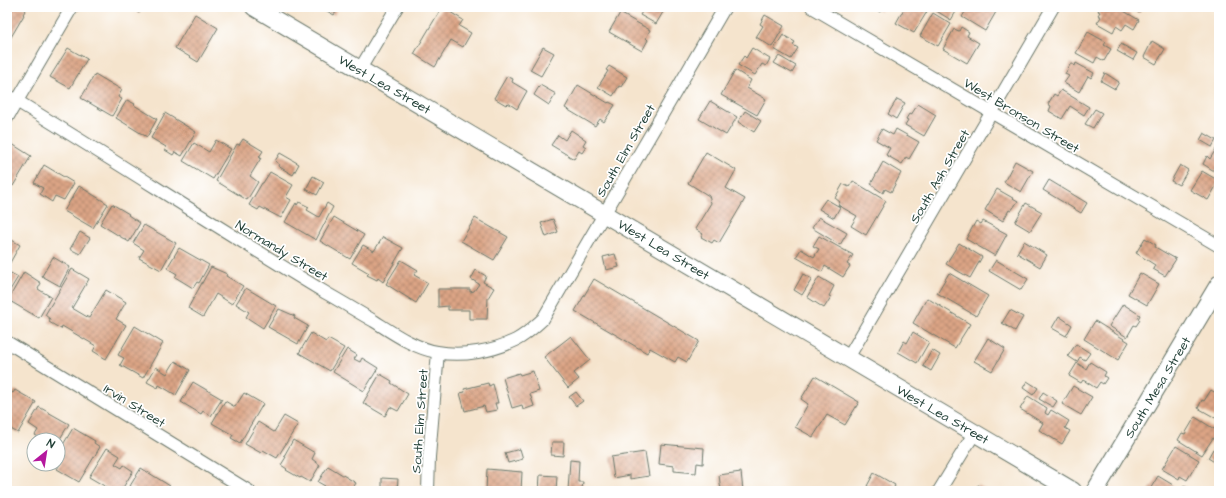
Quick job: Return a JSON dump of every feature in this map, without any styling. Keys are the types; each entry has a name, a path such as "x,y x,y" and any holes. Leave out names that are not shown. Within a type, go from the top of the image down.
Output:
{"main road":[{"name":"West Lea Street","path":"254,7 1073,491"},
{"name":"South Mesa Street","path":"1095,491 1219,284"}],"street":[{"path":"7,118 12,98 72,7"},
{"path":"360,69 397,7"},
{"name":"South Elm Street","path":"549,306 605,214 725,7"},
{"name":"West Bronson Street","path":"812,7 1219,246"},
{"name":"South Ash Street","path":"848,358 1053,7"},
{"name":"Normandy Street","path":"12,98 273,261 421,348 438,352 460,354 498,347 517,339 528,332 542,319 549,306"},
{"name":"Irvin Street","path":"7,342 248,491"},
{"name":"South Elm Street","path":"428,491 429,457 438,352"},
{"path":"939,491 975,432"}],"building":[{"path":"7,7 27,8 7,44"},
{"path":"129,7 143,7 139,13"},
{"path":"320,7 339,7 334,15"},
{"path":"442,7 463,20 459,26 471,33 463,47 451,40 435,67 414,54"},
{"path":"645,7 666,7 656,24 640,15"},
{"path":"872,7 883,7 880,12"},
{"path":"905,7 924,7 928,10 914,33 896,23"},
{"path":"936,7 952,7 957,10 951,20 935,10"},
{"path":"968,7 988,7 996,12 985,31 962,17"},
{"path":"1100,7 1117,7 1139,20 1134,29 1126,24 1122,30 1116,26 1113,32 1097,23 1101,17 1098,15 1100,12 1098,11"},
{"path":"1130,7 1143,7 1139,13"},
{"path":"620,13 650,30 646,38 648,40 642,51 609,32"},
{"path":"933,13 951,24 938,46 920,36"},
{"path":"195,14 218,28 198,62 175,48"},
{"path":"765,15 784,26 772,47 756,37 763,26 760,24"},
{"path":"961,27 969,32 967,36 979,43 967,63 943,49 954,29 959,31"},
{"path":"1088,32 1106,42 1104,45 1111,49 1104,61 1097,57 1094,63 1076,53"},
{"path":"783,35 795,42 793,45 798,48 791,59 774,49"},
{"path":"1152,41 1165,49 1156,64 1144,57"},
{"path":"1121,44 1137,53 1133,60 1117,51"},
{"path":"543,47 554,53 541,76 530,70"},
{"path":"68,48 87,59 70,88 50,77"},
{"path":"752,48 770,59 766,66 762,64 755,75 738,65 744,56 746,58"},
{"path":"779,56 796,66 792,73 774,63"},
{"path":"1071,63 1075,66 1076,63 1094,73 1091,78 1088,76 1079,92 1064,83 1069,76 1065,74"},
{"path":"609,66 627,77 613,96 598,87 608,71 606,70"},
{"path":"735,70 751,80 747,88 766,99 757,115 721,95"},
{"path":"1105,73 1119,82 1115,89 1101,81"},
{"path":"95,74 122,90 118,97 122,99 112,116 81,98"},
{"path":"507,76 513,79 512,82 527,91 517,109 508,103 506,105 494,98"},
{"path":"540,85 556,94 549,105 534,95"},
{"path":"578,85 608,103 609,102 615,105 604,122 600,119 595,126 565,108"},
{"path":"1061,90 1089,107 1084,115 1070,106 1062,119 1049,111 1051,106 1048,104 1054,94 1057,96"},
{"path":"897,99 905,103 896,119 888,114"},
{"path":"127,100 157,119 147,137 116,118"},
{"path":"710,101 737,117 726,135 699,119"},
{"path":"918,104 936,115 924,136 905,125 909,114 911,115"},
{"path":"1095,109 1102,113 1093,128 1085,124"},
{"path":"745,111 761,121 754,132 738,122"},
{"path":"165,113 196,132 182,156 175,152 173,155 165,150 166,147 151,138"},
{"path":"882,129 893,135 896,129 919,142 909,159 906,157 902,164 886,155 890,148 876,140"},
{"path":"571,130 586,140 583,145 586,147 582,153 579,151 574,159 551,145 558,135 565,140"},
{"path":"1204,133 1216,140 1212,147 1200,140"},
{"path":"243,139 263,151 259,157 261,158 250,176 258,182 247,200 216,181 237,144 239,145"},
{"path":"216,140 231,149 213,179 183,161 194,143 209,152"},
{"path":"12,144 31,156 13,186 7,183 7,152"},
{"path":"1216,149 1219,151 1219,174 1203,164 1207,156 1210,159"},
{"path":"706,152 736,170 726,188 745,199 719,243 714,240 712,243 701,237 703,234 695,229 711,203 709,196 688,183"},
{"path":"280,153 299,164 293,175 278,166 279,164 275,161"},
{"path":"1015,161 1033,171 1021,192 1004,182"},
{"path":"883,162 901,173 891,192 885,189 883,193 871,184"},
{"path":"44,165 74,183 64,200 55,196 52,202 40,194 43,188 34,183"},
{"path":"1180,165 1188,170 1179,185 1171,181"},
{"path":"1202,171 1219,181 1208,200 1190,190"},
{"path":"270,172 293,185 286,197 291,200 281,218 260,207 258,210 249,205"},
{"path":"313,176 324,182 317,195 306,189"},
{"path":"1049,180 1087,203 1081,213 1043,190"},
{"path":"853,181 886,201 866,235 851,226 857,216 838,205 840,202 835,198 843,184 849,187"},
{"path":"79,186 108,204 93,228 64,211"},
{"path":"997,189 1018,201 1011,211 1009,210 1003,221 985,210"},
{"path":"826,199 840,207 834,218 819,209"},
{"path":"299,202 309,207 307,210 319,217 327,203 333,207 316,240 285,222 296,203 297,205"},
{"path":"1026,203 1042,212 1030,231 1015,222"},
{"path":"112,204 129,214 128,215 140,223 129,242 100,224"},
{"path":"334,217 364,235 350,259 320,241"},
{"path":"819,217 847,233 840,245 812,228"},
{"path":"475,218 508,237 494,260 461,241"},
{"path":"553,219 558,232 546,237 541,223"},
{"path":"976,221 981,224 983,221 1007,234 995,256 966,239"},
{"path":"144,225 176,243 161,270 139,258 144,250 133,243"},
{"path":"80,232 90,238 80,254 70,249"},
{"path":"819,236 853,255 847,264 850,266 843,277 825,266 822,272 796,257 801,249 814,257 819,249 813,246"},
{"path":"7,237 20,245 7,268"},
{"path":"383,237 403,248 383,282 378,278 377,280 367,275 369,273 352,263 363,245 374,251"},
{"path":"1145,238 1156,245 1155,247 1176,259 1165,276 1153,269 1155,265 1136,253"},
{"path":"1024,241 1047,255 1040,267 1017,253"},
{"path":"959,243 982,257 970,278 946,264"},
{"path":"179,248 209,265 199,283 197,282 193,288 175,277 177,274 167,268"},
{"path":"615,254 619,267 606,270 603,257"},
{"path":"53,257 70,267 60,286 42,276"},
{"path":"401,260 418,270 414,275 428,283 416,303 386,284"},
{"path":"996,260 1028,279 1021,290 989,271"},
{"path":"211,267 227,274 226,276 243,286 232,304 216,294 203,317 188,308"},
{"path":"72,269 89,279 72,308 89,318 106,290 126,302 116,319 126,325 106,359 93,351 96,346 62,326 61,329 49,322 50,319 45,315"},
{"path":"476,270 486,276 483,282 494,288 488,298 487,319 469,319 469,310 448,310 448,306 438,307 438,289 470,289 470,292 474,291 479,284 471,279"},
{"path":"7,271 18,277 7,295"},
{"path":"24,272 41,283 38,289 51,297 39,318 8,300"},
{"path":"949,273 988,296 976,316 937,293"},
{"path":"1140,273 1159,284 1147,305 1128,294"},
{"path":"803,274 812,279 802,295 794,290"},
{"path":"819,277 834,286 829,296 831,297 824,308 807,297"},
{"path":"594,279 699,341 687,362 678,357 675,362 650,348 647,353 575,311"},
{"path":"246,288 276,306 263,328 246,317 249,312 236,304"},
{"path":"927,298 970,324 955,348 913,323"},
{"path":"1123,304 1140,315 1138,319 1140,320 1136,326 1134,325 1127,337 1109,326"},
{"path":"279,309 295,316 294,318 308,326 298,344 268,327"},
{"path":"1010,310 1023,317 1015,331 1002,323"},
{"path":"1059,316 1072,325 1066,336 1052,328"},
{"path":"1095,321 1129,342 1118,360 1084,339"},
{"path":"135,326 163,343 143,378 120,365 124,358 118,355"},
{"path":"913,332 929,342 917,363 898,352 904,341 907,343"},
{"path":"311,333 326,342 328,339 344,348 330,371 299,353"},
{"path":"571,336 590,360 574,373 579,379 568,388 544,357"},
{"path":"988,338 1005,349 992,371 974,361"},
{"path":"1076,344 1090,353 1085,360 1080,357 1077,362 1068,356"},
{"path":"347,349 357,355 354,359 360,362 362,358 378,368 364,391 333,372"},
{"path":"932,350 940,355 931,371 923,366"},
{"path":"175,361 190,370 176,395 159,385 158,388 147,382 156,367 167,374"},
{"path":"1090,362 1106,372 1104,376 1107,378 1103,384 1100,382 1096,388 1083,380 1081,383 1069,376 1077,363 1086,369"},
{"path":"533,371 539,391 530,394 534,406 523,410 522,405 512,408 503,378 519,373 520,375"},
{"path":"380,374 392,381 391,383 408,394 398,411 390,407 385,416 363,403"},
{"path":"815,376 859,402 845,425 827,415 813,437 795,427 808,404 801,399"},
{"path":"1027,381 1038,388 1033,395 1023,388"},
{"path":"193,382 222,399 211,416 203,411 201,414 181,402"},
{"path":"488,383 489,386 493,384 498,403 495,403 497,410 486,412 484,406 465,411 460,393 465,392 464,389"},
{"path":"1073,386 1092,397 1081,415 1062,404"},
{"path":"7,389 13,393 15,390 36,402 18,433 7,427"},
{"path":"1211,390 1219,395 1219,420 1198,408 1202,400 1204,401"},
{"path":"576,392 583,401 576,406 569,397"},
{"path":"1043,392 1057,401 1053,407 1039,399"},
{"path":"244,393 263,404 240,443 231,438 233,435 212,423 225,401 235,407"},
{"path":"1028,396 1047,408 1045,413 1048,415 1051,410 1069,421 1065,428 1070,431 1062,444 1039,430 1043,423 1020,409"},
{"path":"39,407 69,424 64,432 37,432 38,430 29,424"},
{"path":"284,416 298,424 277,458 263,450 261,453 245,444 258,422 274,432"},
{"path":"1195,417 1219,432 1219,442 1213,438 1202,455 1178,440 1182,433 1185,434"},
{"path":"73,428 95,441 94,443 100,447 79,482 62,472 66,472 66,440"},
{"path":"293,440 315,453 312,459 320,465 310,482 286,470 287,469 281,465"},
{"path":"552,442 564,442 563,456 551,455"},
{"path":"661,444 704,448 703,464 697,463 696,473 674,471 674,466 659,464"},
{"path":"1176,446 1199,460 1187,480 1180,476 1179,479 1162,469"},
{"path":"107,448 120,456 115,464 122,468 124,465 133,471 121,491 113,491 89,477"},
{"path":"520,449 523,459 508,463 505,453"},
{"path":"1213,449 1219,453 1219,458 1216,463 1208,458"},
{"path":"645,452 649,476 630,479 630,475 614,478 611,457"},
{"path":"570,460 579,461 578,482 583,482 582,489 599,491 568,491"},
{"path":"328,466 356,483 351,491 322,491 325,486 318,482"},
{"path":"141,468 170,486 167,491 138,491 130,486"},
{"path":"487,469 522,472 521,491 486,491"},
{"path":"741,472 743,491 721,491 719,475"},
{"path":"874,473 895,485 894,487 896,488 894,491 876,491 867,486"},
{"path":"540,475 557,476 556,491 539,491"},
{"path":"1158,476 1173,485 1172,486 1175,488 1173,491 1149,491"},
{"path":"382,478 398,479 397,491 382,491"},
{"path":"978,485 989,491 975,491"},
{"path":"1184,486 1193,491 1181,491"}]}
